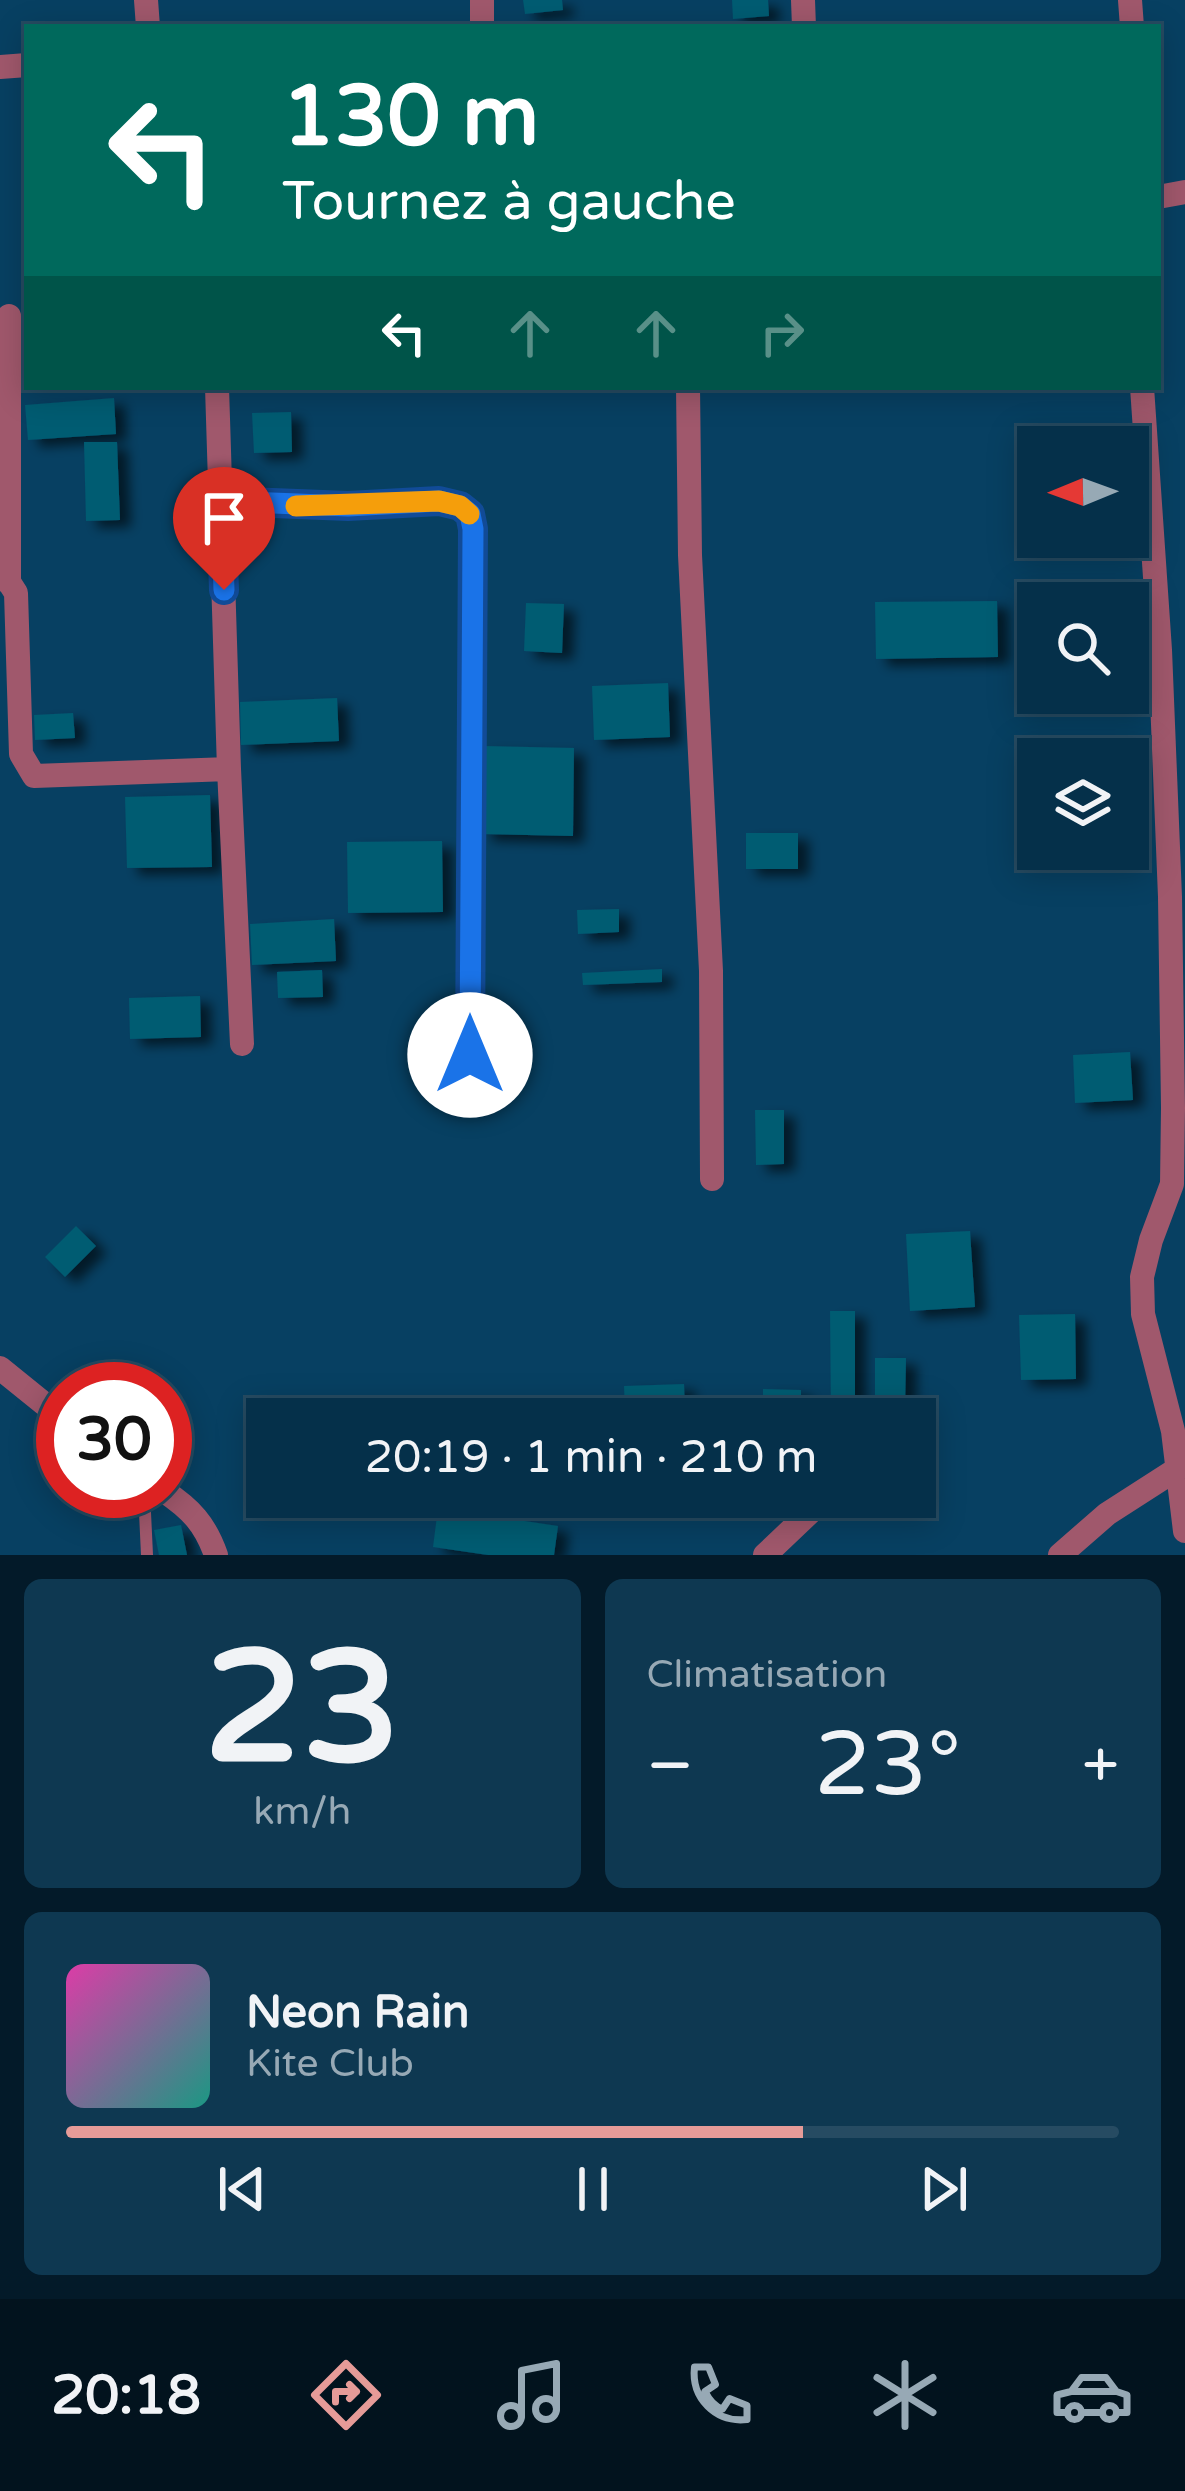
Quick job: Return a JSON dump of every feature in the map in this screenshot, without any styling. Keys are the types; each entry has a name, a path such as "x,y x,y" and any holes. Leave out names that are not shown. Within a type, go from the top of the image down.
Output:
{"street":[{"path":"12,315 5,580 16,593 10,754 34,776 229,769"},
{"path":"218,390 242,1044"},
{"path":"688,390 690,555 711,971 712,1179"},
{"path":"1142,390 1160,650 1173,1108 1172,1184 1151,1240 1142,1295 1173,1431 1185,1531"},
{"path":"221,501 348,506 439,501 470,514 470,1055"},
{"path":"0,1368 36,1397"},
{"path":"1060,1555 1107,1514 1177,1469"},
{"path":"192,1512 207,1529 216,1555"},
{"path":"765,1555 804,1518"}],"lane":[{"path":"146,1518 148,1555"}],"building":[{"path":"523,0 562,0 563,10 525,14"},
{"path":"732,0 768,0 769,16 733,19"},
{"path":"114,398 116,434 28,440 25,405"},
{"path":"291,412 292,452 254,453 252,413"},
{"path":"84,442 117,442 120,520 86,521"},
{"path":"997,601 998,657 876,659 875,602"},
{"path":"526,603 564,604 562,653 524,651"},
{"path":"668,683 670,737 594,740 592,686"},
{"path":"337,698 339,741 241,745 240,702"},
{"path":"73,713 75,738 35,740 34,715"},
{"path":"483,746 574,748 573,836 481,834"},
{"path":"210,795 212,867 127,868 125,797"},
{"path":"746,833 798,833 798,869 746,869"},
{"path":"442,841 443,912 348,913 347,842"},
{"path":"619,909 619,932 578,934 577,910"},
{"path":"334,919 336,961 252,965 250,924"},
{"path":"662,969 662,982 583,985 582,973"},
{"path":"322,970 323,997 278,998 277,972"},
{"path":"200,996 201,1037 130,1039 129,998"},
{"path":"1130,1052 1133,1100 1075,1103 1073,1055"},
{"path":"755,1110 784,1110 784,1164 756,1165"},
{"path":"76,1226 96,1246 65,1277 45,1257"},
{"path":"970,1231 975,1307 910,1311 906,1234"},
{"path":"830,1311 855,1311 855,1398 831,1398"},
{"path":"1075,1314 1076,1379 1021,1380 1019,1315"},
{"path":"875,1358 906,1358 905,1398 875,1398"},
{"path":"684,1384 684,1398 624,1398 624,1386"},
{"path":"763,1389 801,1390 801,1398 763,1398"},
{"path":"437,1518 505,1518 558,1526 554,1555 488,1555 433,1547"},
{"path":"181,1525 187,1555 159,1555 154,1530"}],"slow traffic":[{"path":"296,506 439,501 460,506 469,514"}],"route":[{"path":"224,590 221,501 348,506 439,501 470,514 470,1055"}]}
